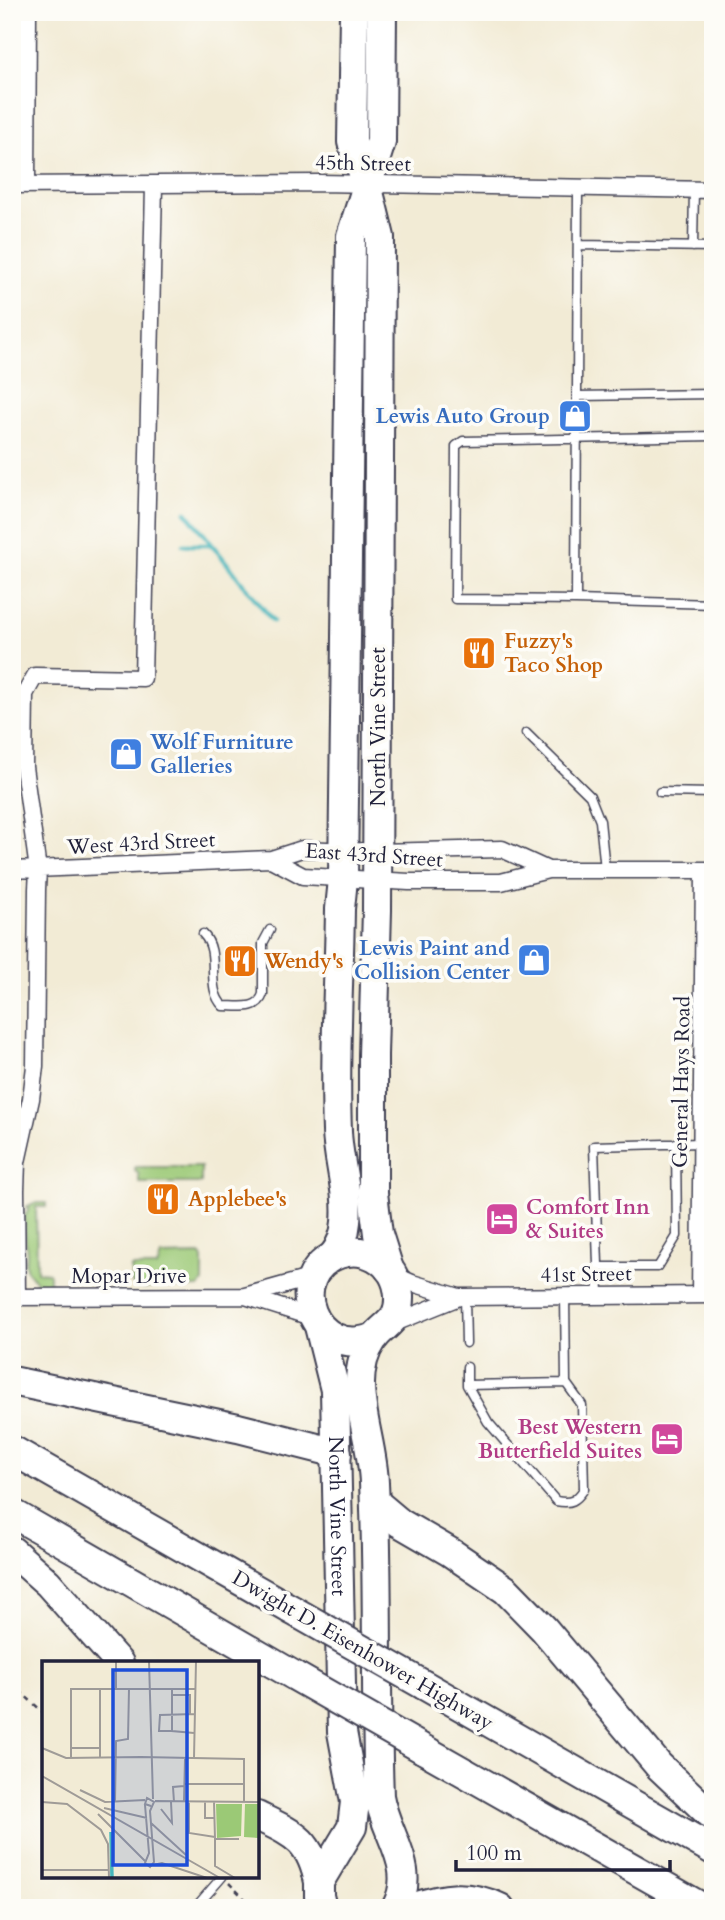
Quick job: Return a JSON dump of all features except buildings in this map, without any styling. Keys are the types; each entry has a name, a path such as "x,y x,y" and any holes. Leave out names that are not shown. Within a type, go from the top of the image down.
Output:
{"highway":[{"name":"North Vine Street","path":"354,12 352,142 367,184 380,237 373,1193 378,1234 391,1272"},
{"name":"North Vine Street","path":"333,1256 341,1245 346,1222 336,1101 343,878 351,236 381,142 382,12"},
{"path":"364,1253 382,1262 391,1272 399,1296 394,1317 381,1332 365,1340 345,1341 326,1333 316,1322 309,1298 313,1277 333,1256 364,1253"},
{"name":"North Vine Street","path":"316,1322 335,1390 342,1732 355,1802 352,1827 321,1895"},
{"name":"North Vine Street","path":"381,1332 365,1353 360,1387 373,1462 375,1502 379,1796 405,1877 403,1894 396,1908"},
{"path":"12,1381 238,1428 337,1453"},
{"name":"Dwight D. Eisenhower Highway","path":"12,1450 713,1850"},
{"path":"375,1502 400,1523 450,1552 506,1590 544,1629 659,1766 713,1817"},
{"path":"12,1513 703,1908"},
{"path":"12,1550 48,1583 118,1661"},
{"path":"259,1817 288,1830 305,1846 315,1861 321,1895"},
{"path":"412,1908 435,1900 464,1897 479,1899 500,1908"}],"street":[{"path":"20,185 28,12"},
{"name":"45th Street","path":"20,185 367,184 713,190"},
{"path":"15,1297 17,1161 31,1100 35,1066 38,870 24,767 25,694 35,676 143,678 154,186"},
{"name":"East 43rd Street","path":"271,859 302,849 377,852 502,849 548,870"},
{"name":"East 43rd Street","path":"271,859 303,876 377,880 501,882 548,870 709,870"},
{"name":"West 43rd Street","path":"12,870 271,859"},
{"name":"General Hays Road","path":"706,1295 701,1143 707,1116 709,870"},
{"name":"41st Street","path":"391,1272 412,1283 462,1297 706,1295"},
{"name":"Mopar Drive","path":"15,1297 245,1297 313,1277"},
{"name":"Mopar Drive","path":"245,1297 316,1322"},
{"name":"41st Street","path":"381,1332 462,1297"}],"lane":[{"path":"576,600 578,188"},
{"path":"693,247 694,189"},
{"path":"578,245 713,247"},
{"path":"578,396 713,394"},
{"path":"713,436 463,440 456,446 455,599 713,604"},
{"path":"526,733 590,796 600,821 606,869"},
{"path":"660,792 713,793"},
{"path":"203,934 210,941 214,988 218,1001 223,1006 254,1006 261,1001 263,994 263,943 270,930"},
{"path":"598,1267 658,1267 677,1236 676,1143"},
{"path":"599,1294 594,1146 701,1143"},
{"path":"467,1367 467,1385 488,1422 556,1501 567,1503 576,1500 584,1489 583,1405 566,1383 565,1295"},
{"path":"462,1297 466,1343"},
{"path":"467,1385 566,1383"},
{"path":"195,1908 221,1878"}],"path":[{"path":"12,1684 42,1711"},
{"path":"223,1878 254,1908"}],"green space":[{"path":"135,1167 201,1167 201,1183 139,1183 139,1174"},
{"path":"34,1203 46,1203 46,1207 36,1207 37,1272 49,1273 49,1283 54,1287 49,1289 35,1285 37,1282 26,1267 24,1218 29,1208 26,1207"},
{"path":"200,1255 203,1258 203,1282 199,1287 137,1288 132,1283 131,1267 157,1267 161,1256"}],"waterway":[{"path":"186,512 273,621"},
{"path":"183,545 212,545"}],"place":[{"name":"Lewis Auto Group","path":"575,416"},
{"name":"Fuzzy's Taco Shop","path":"479,653"},
{"name":"Wolf Furniture Galleries","path":"126,754"},
{"name":"Lewis Paint and Collision Center","path":"534,960"},
{"name":"Wendy's","path":"240,961"},
{"name":"Applebee's","path":"163,1199"},
{"name":"Comfort Inn & Suites","path":"502,1219"},
{"name":"Best Western Butterfield Suites","path":"667,1439"}]}
